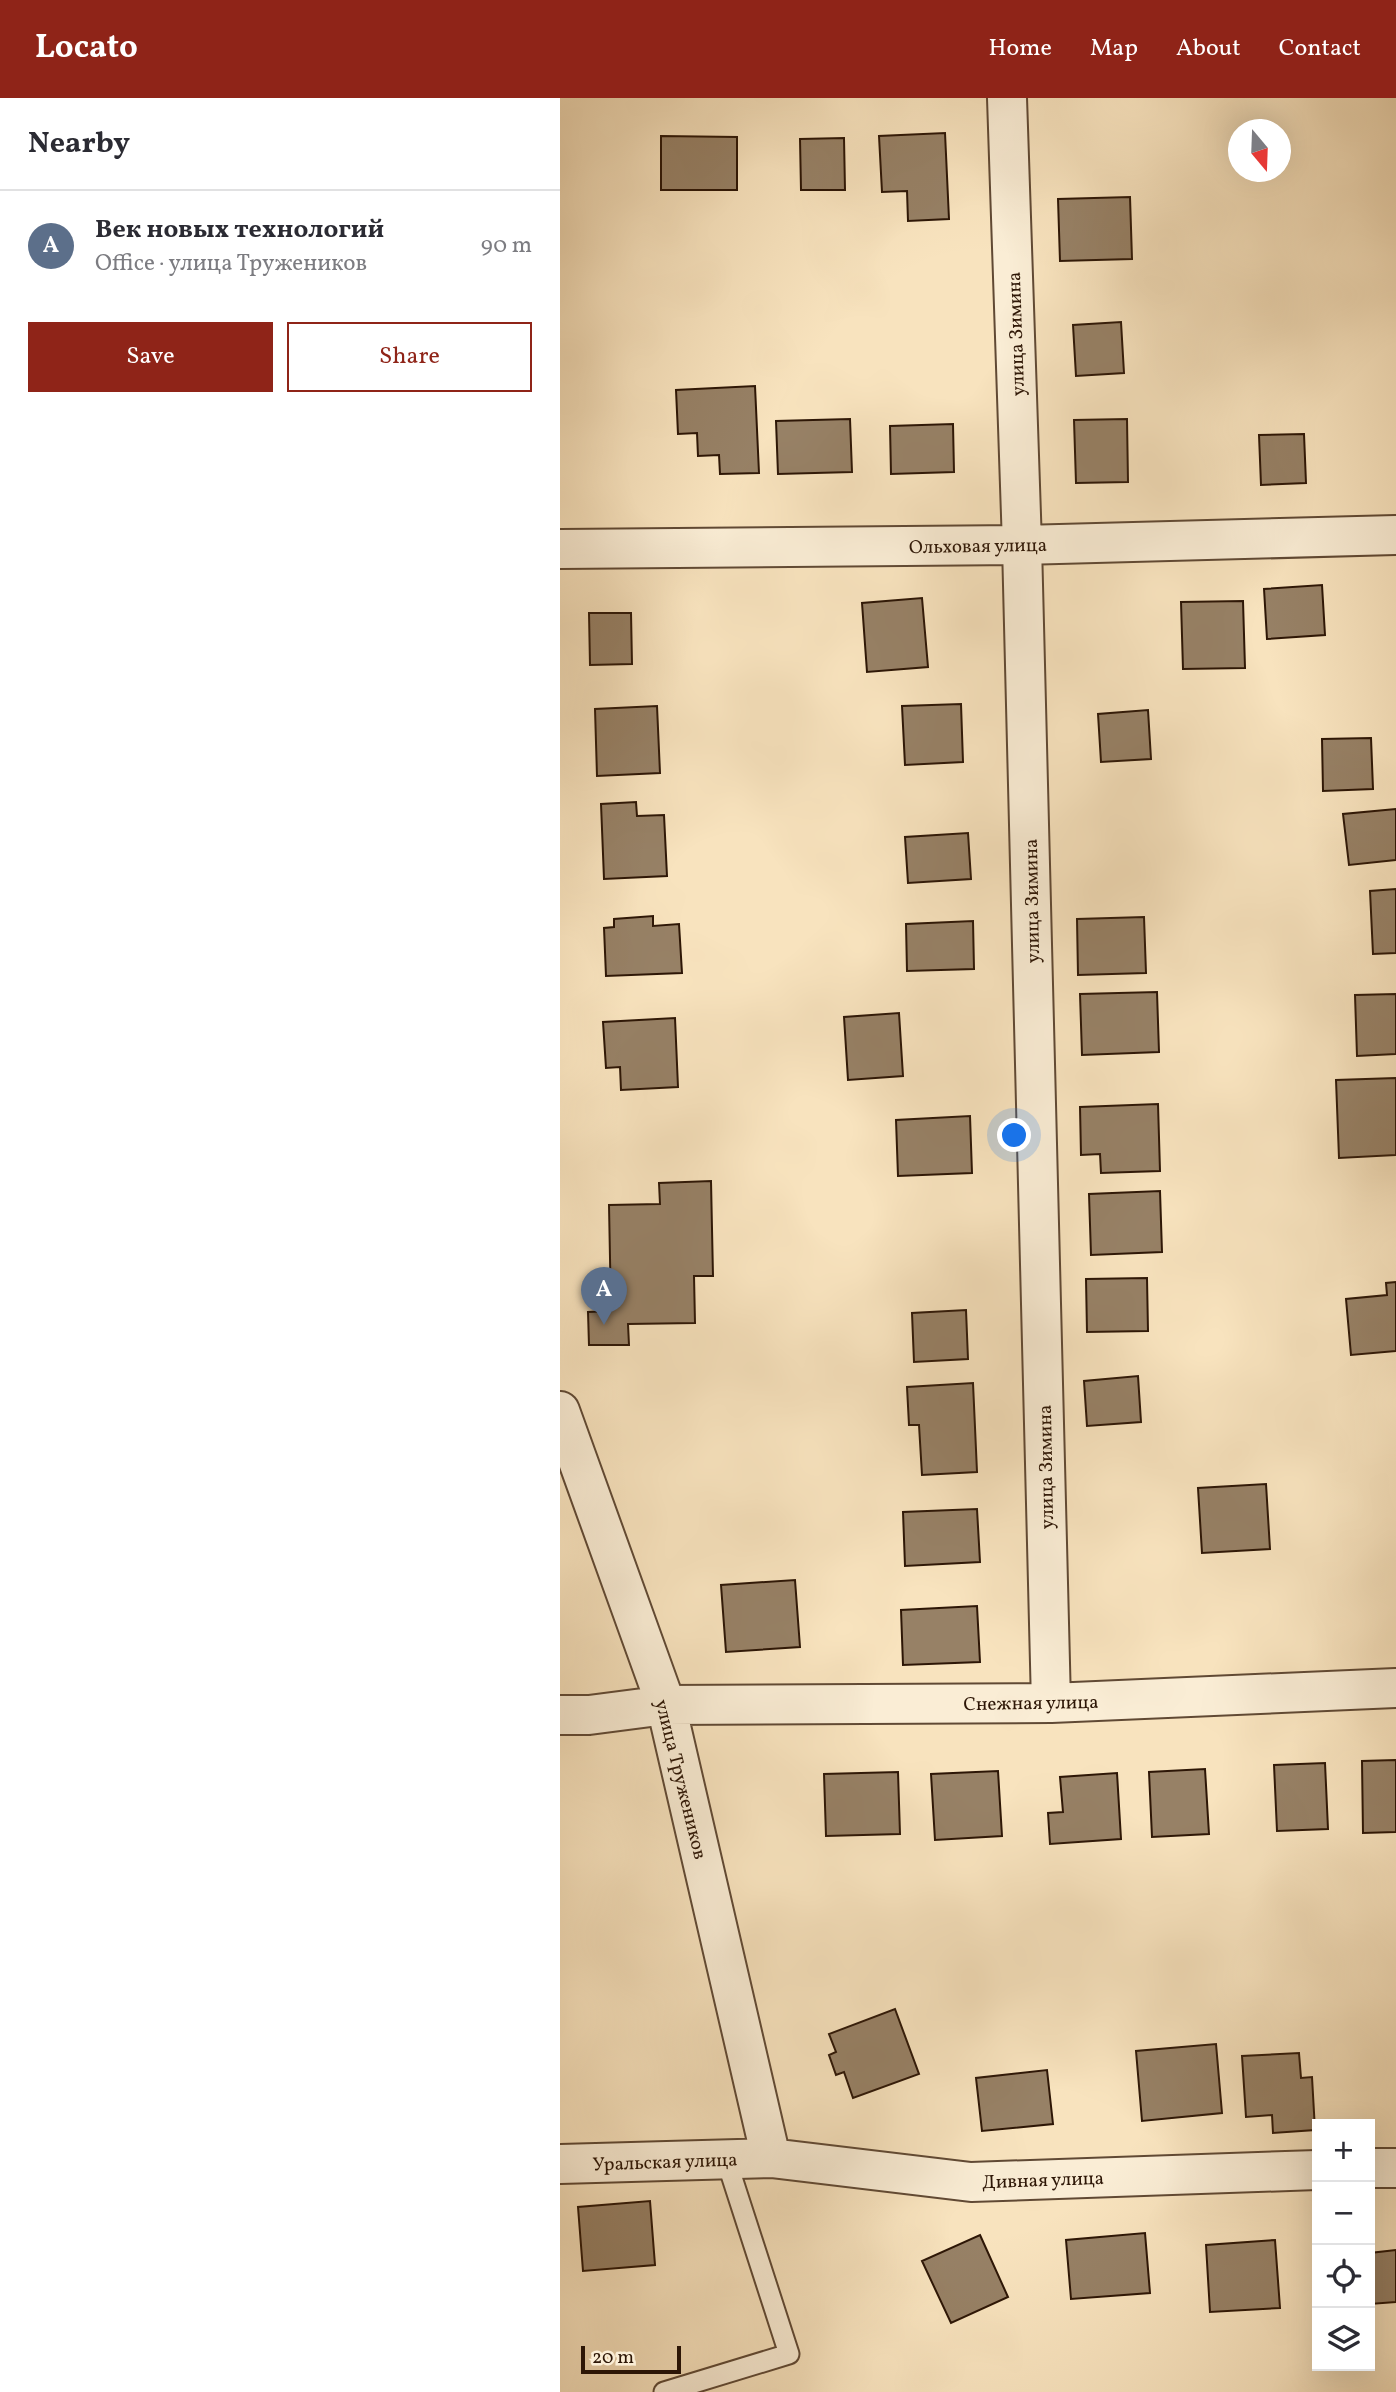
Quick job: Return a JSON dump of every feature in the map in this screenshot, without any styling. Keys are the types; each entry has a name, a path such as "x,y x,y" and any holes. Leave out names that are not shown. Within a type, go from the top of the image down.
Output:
{"street":[{"name":"улица Зимина","path":"1007,98 1022,545 1051,1703"},
{"name":"Ольховая улица","path":"560,549 1022,545 1396,535"},
{"name":"улица Тружеников","path":"560,1411 666,1705 771,2158"},
{"name":"Снежная улица","path":"560,1715 666,1705 1051,1703 1396,1688"},
{"name":"Уральская улица","path":"560,2164 771,2158"},
{"name":"Дивная улица","path":"771,2158 971,2182 1312,2170"},
{"path":"1375,2168 1396,2168"}],"lane":[{"path":"664,2392 789,2354 726,2159"}],"building":[{"path":"945,133 949,219 908,221 907,191 882,192 879,136"},
{"path":"661,136 737,137 737,190 661,190"},
{"path":"844,138 845,190 801,190 800,139"},
{"path":"1130,197 1132,259 1060,261 1058,199"},
{"path":"1121,322 1124,373 1076,376 1073,325"},
{"path":"755,386 759,473 720,474 719,455 698,456 697,433 678,434 676,390"},
{"path":"850,419 852,472 778,474 776,421"},
{"path":"1127,419 1128,482 1076,483 1074,420"},
{"path":"953,424 954,472 891,474 890,426"},
{"path":"1304,434 1306,483 1261,485 1259,435"},
{"path":"1322,585 1325,635 1267,639 1264,589"},
{"path":"922,598 928,667 867,672 862,603"},
{"path":"1243,601 1245,668 1183,669 1181,602"},
{"path":"589,613 631,613 632,664 590,665"},
{"path":"961,704 963,762 905,765 902,706"},
{"path":"657,706 660,773 597,776 595,709"},
{"path":"1148,710 1151,759 1101,762 1098,714"},
{"path":"1371,738 1373,789 1323,791 1322,739"},
{"path":"636,802 637,816 664,815 667,876 604,879 601,804"},
{"path":"1396,809 1396,860 1349,865 1343,814"},
{"path":"968,833 971,879 908,883 905,837"},
{"path":"1396,889 1396,953 1373,954 1370,891"},
{"path":"653,916 653,926 679,924 682,973 606,976 604,928 614,927 614,919"},
{"path":"1144,917 1146,973 1078,975 1077,919"},
{"path":"973,921 974,969 907,971 906,924"},
{"path":"1157,992 1159,1052 1082,1055 1080,994"},
{"path":"1396,994 1396,1054 1357,1056 1355,995"},
{"path":"899,1013 903,1076 848,1080 844,1017"},
{"path":"675,1018 678,1087 621,1090 620,1067 606,1068 603,1022"},
{"path":"1396,1078 1396,1155 1339,1158 1336,1080"},
{"path":"1158,1104 1160,1171 1101,1173 1100,1154 1081,1155 1080,1107"},
{"path":"970,1116 972,1173 898,1176 896,1120"},
{"path":"711,1181 713,1276 694,1276 695,1323 628,1324 629,1345 589,1345 588,1312 611,1311 609,1205 660,1204 659,1183"},
{"path":"1160,1191 1162,1252 1091,1255 1089,1194"},
{"path":"1147,1278 1148,1331 1087,1332 1086,1279"},
{"path":"1396,1282 1396,1351 1351,1355 1346,1299 1387,1295 1386,1283"},
{"path":"966,1310 968,1359 914,1362 912,1313"},
{"path":"1138,1376 1141,1422 1087,1426 1084,1381"},
{"path":"973,1383 977,1472 922,1475 919,1425 909,1425 907,1387"},
{"path":"1266,1484 1270,1549 1202,1553 1198,1488"},
{"path":"977,1509 980,1562 905,1566 903,1512"},
{"path":"795,1580 800,1647 726,1652 721,1585"},
{"path":"977,1606 980,1662 903,1665 901,1610"},
{"path":"1396,1760 1396,1832 1363,1833 1362,1761"},
{"path":"1325,1763 1328,1829 1277,1831 1274,1765"},
{"path":"1205,1769 1209,1834 1152,1837 1149,1772"},
{"path":"998,1771 1002,1836 935,1840 931,1774"},
{"path":"898,1772 900,1834 826,1836 824,1774"},
{"path":"1117,1773 1121,1839 1050,1844 1048,1813 1063,1812 1060,1777"},
{"path":"895,2009 919,2074 853,2098 844,2072 836,2075 829,2055 836,2052 829,2034"},
{"path":"1216,2044 1222,2113 1142,2121 1136,2051"},
{"path":"1299,2053 1301,2078 1312,2077 1314,2119 1312,2119 1312,2130 1273,2133 1272,2115 1246,2117 1242,2056"},
{"path":"1047,2070 1053,2124 982,2131 976,2078"},
{"path":"650,2201 655,2265 583,2271 578,2207"},
{"path":"1145,2233 1150,2293 1071,2299 1066,2240"},
{"path":"980,2235 1008,2297 951,2323 922,2261"},
{"path":"1275,2240 1280,2308 1210,2312 1206,2245"},
{"path":"1396,2250 1396,2302 1375,2304 1375,2252"}],"place":[{"name":"Век новых технологий","path":"604,1325"}]}
